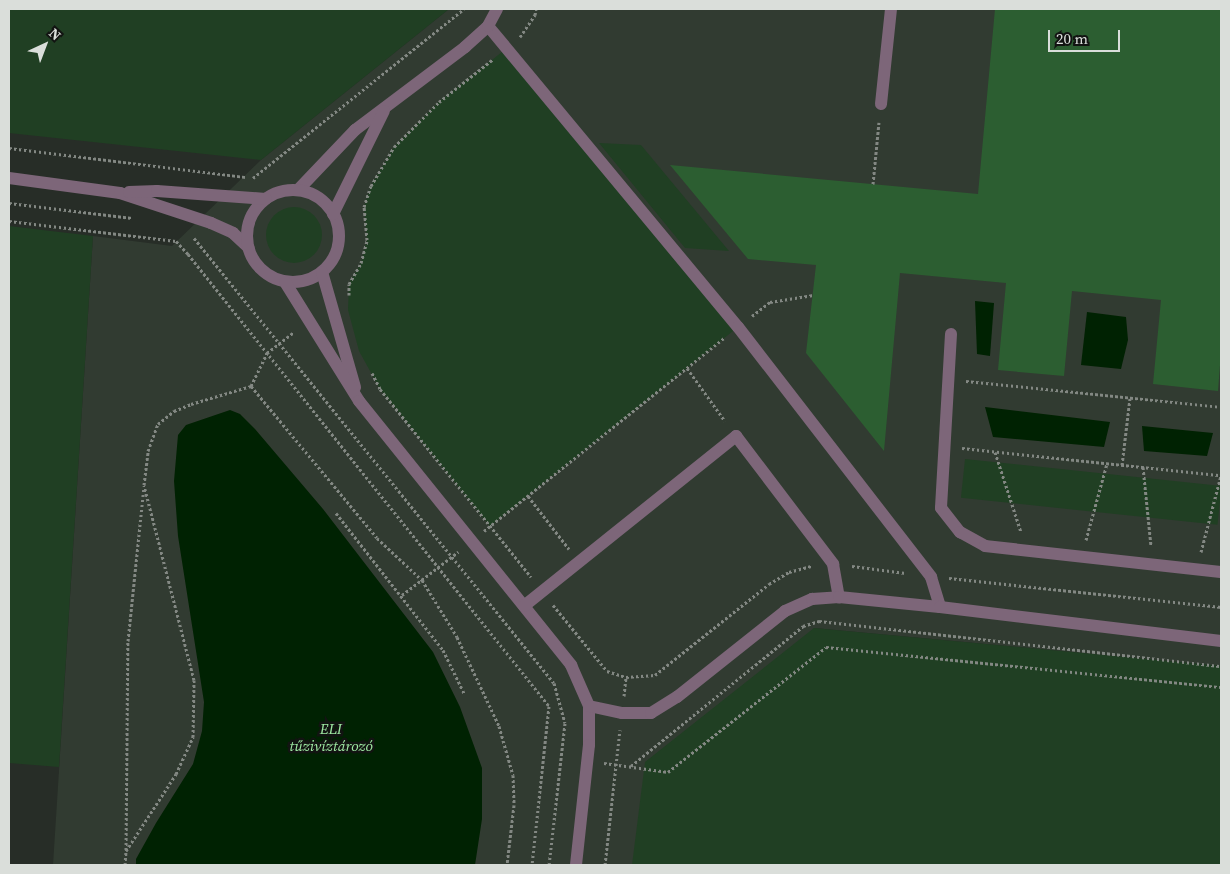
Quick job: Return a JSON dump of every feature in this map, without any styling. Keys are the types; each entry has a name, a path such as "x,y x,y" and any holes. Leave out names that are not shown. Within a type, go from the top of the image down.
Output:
{"street":[{"path":"298,190 355,130 386,109 488,26 497,9"},
{"path":"881,104 891,9"},
{"path":"488,26 738,327 931,577 940,607"},
{"path":"333,214 386,109"},
{"path":"9,178 120,193 211,223 233,233 248,247 261,270 285,282 310,279 322,272 332,260 338,245 339,229 333,214 312,194 298,190 282,192 266,199 157,191 120,193"},
{"path":"248,247 250,220 266,199"},
{"path":"322,272 332,314 359,401"},
{"path":"285,282 307,322 359,401 571,665 588,706 589,745 576,865"},
{"path":"951,334 941,508 960,532 985,546 1221,572"},
{"path":"524,606 736,436 833,564 839,597"},
{"path":"588,706 622,713 651,713 677,697 785,611 812,599 839,597 940,607 1221,641"}],"path":[{"path":"9,148 255,178 464,9"},
{"path":"332,314 348,310 349,284 361,263 367,240 364,207 371,186 394,147 439,102 526,32 536,9"},
{"path":"873,184 881,104"},
{"path":"9,204 136,219"},
{"path":"9,221 176,241 267,353 549,706 532,865"},
{"path":"191,235 281,342 554,683 562,702 565,723 549,865"},
{"path":"402,595 770,302 813,295"},
{"path":"125,865 128,640 148,451 158,424 174,411 251,386 267,353 307,322"},
{"path":"368,366 380,388 607,671 626,677 655,675 770,584 789,572 833,564 931,577 1221,607"},
{"path":"687,368 736,436"},
{"path":"948,379 1221,407"},
{"path":"251,386 377,538 422,580 457,637 499,726 513,775 514,804 507,865"},
{"path":"1122,465 1130,398"},
{"path":"944,446 1221,475 1197,569"},
{"path":"995,452 1027,551"},
{"path":"1081,557 1107,464"},
{"path":"1143,467 1154,565"},
{"path":"126,851 176,774 193,737 194,680 144,485"},
{"path":"528,496 579,562"},
{"path":"336,513 402,595 443,650 464,693"},
{"path":"1221,666 819,621 803,626 630,766 668,772 826,647 1221,687"},
{"path":"605,865 626,677"}],"shaded area":[{"path":"9,9 449,9 261,160 9,133"},
{"path":"449,9 1221,9 1221,666 814,628 633,865 53,865 93,236 172,246 261,160"},
{"path":"507,48 738,327 490,526 380,389 359,351 348,310 349,284 361,263 367,240 364,207 371,186 394,147 439,102"},
{"path":"599,143 641,145 729,251 685,248"},
{"path":"294,207 305,209 314,215 320,224 322,235 320,246 314,255 305,261 294,263 283,261 274,255 268,246 266,235 268,224 274,215 283,209"},
{"path":"9,226 93,236 59,767 9,763"},
{"path":"965,459 1221,486 1218,525 961,498"},
{"path":"814,628 1221,666 1221,865 632,865 645,762"}],"water":[{"path":"975,301 994,303 990,356 977,354"},
{"path":"1087,312 1126,317 1128,340 1121,369 1081,365"},
{"path":"985,407 1110,422 1104,447 993,437"},
{"name":"ELI tűzivíztározó","path":"230,410 240,414 255,429 323,509 433,652 460,707 482,768 482,819 475,865 136,865 136,859 156,823 193,764 202,731 204,702 178,536 174,481 178,435 186,425"},
{"path":"1142,426 1213,433 1207,456 1144,451"}],"building":[{"path":"995,9 1221,9 1221,352 1218,391 1153,384 1161,300 1072,291 1064,376 998,370 1006,283 900,273 884,451 806,353 816,265 748,259 670,165 978,194"}]}
